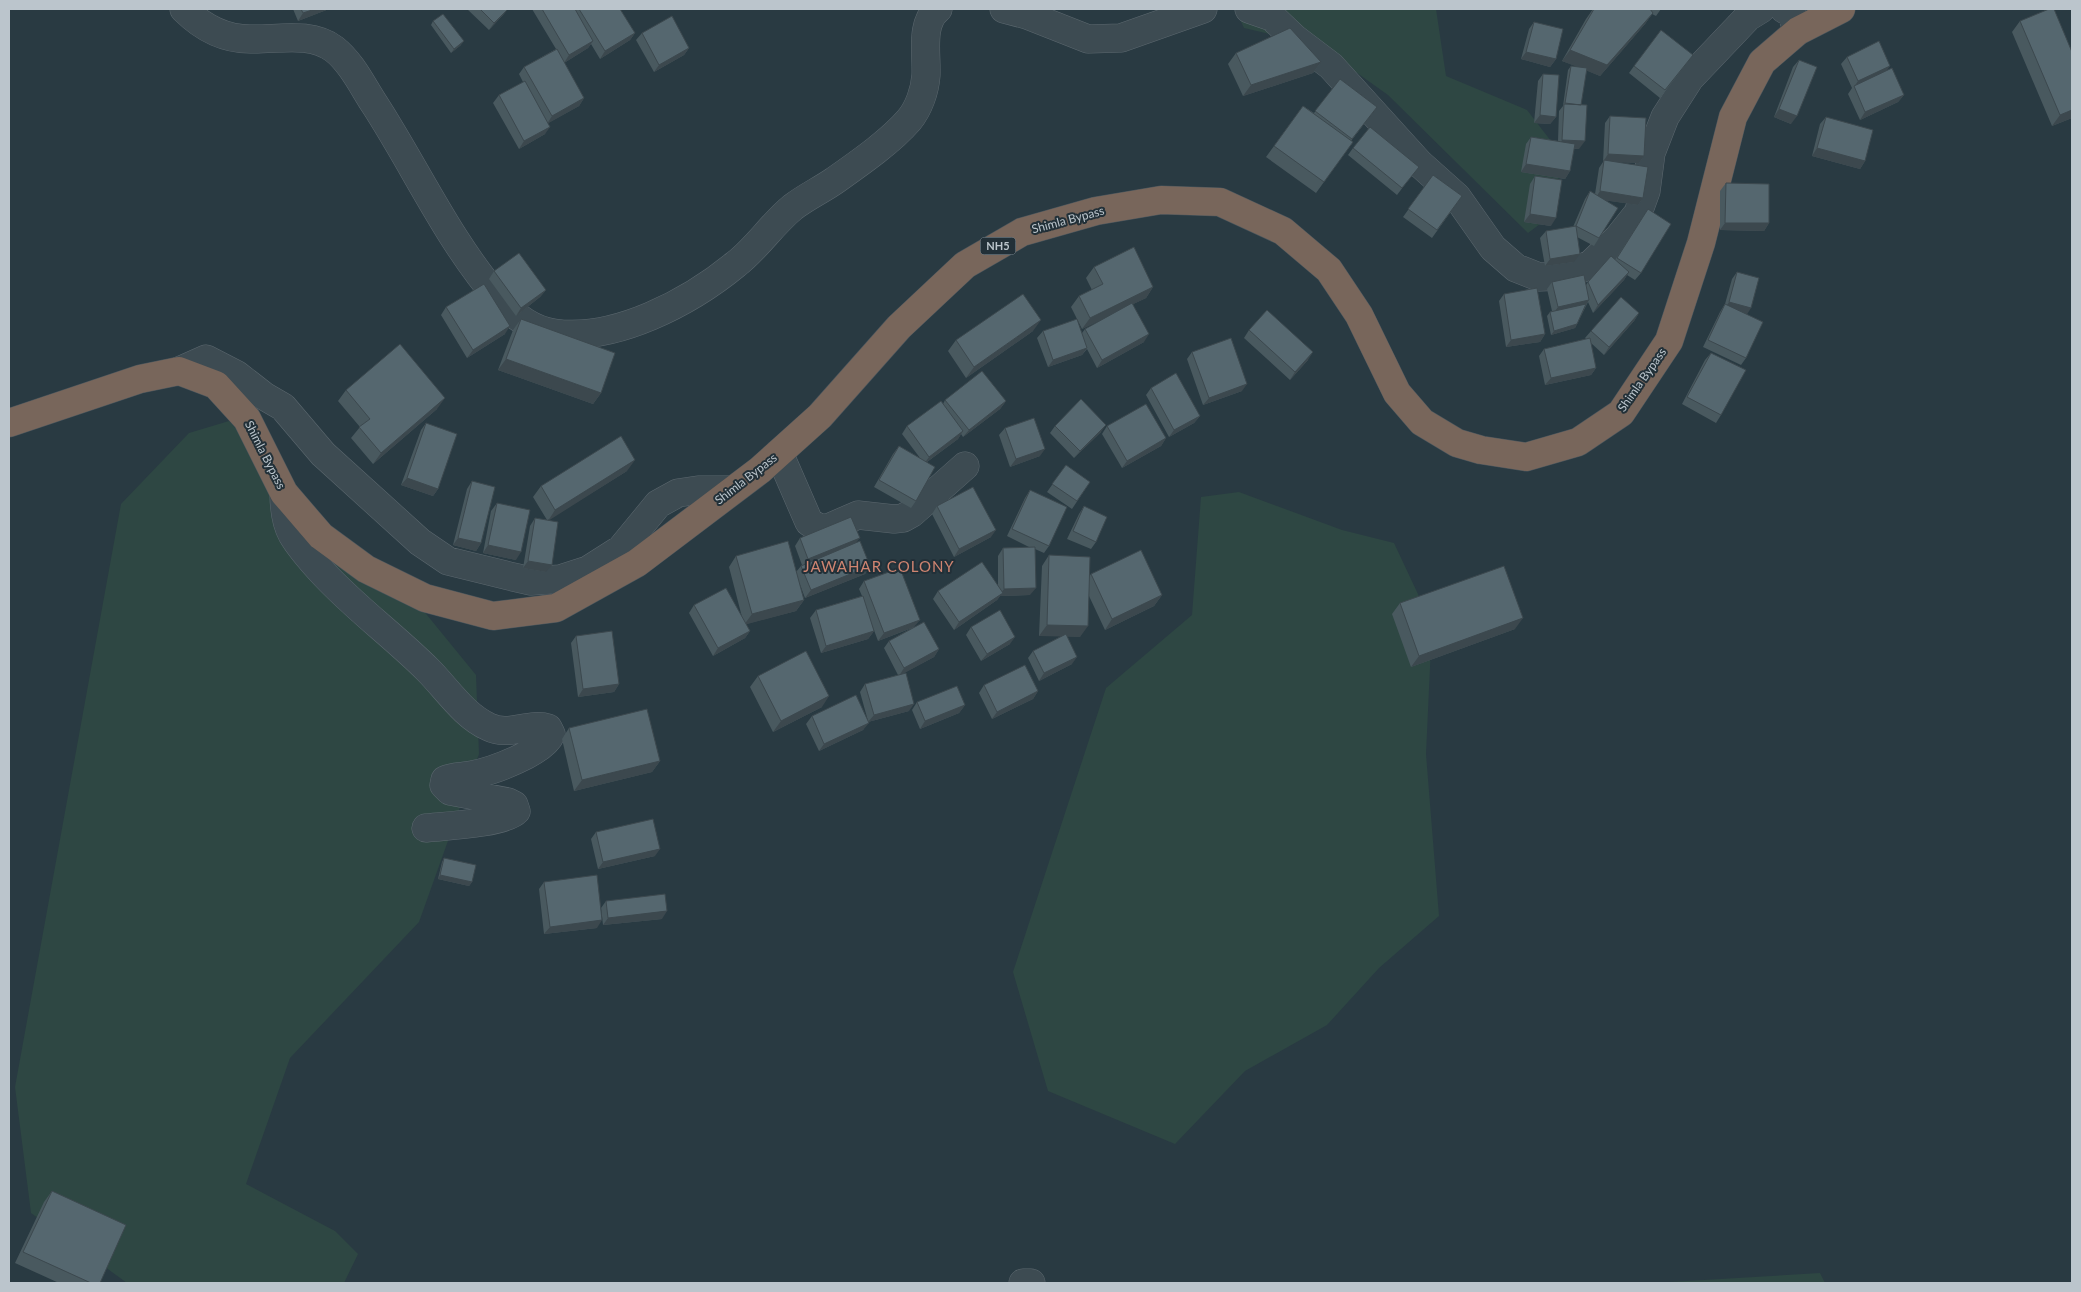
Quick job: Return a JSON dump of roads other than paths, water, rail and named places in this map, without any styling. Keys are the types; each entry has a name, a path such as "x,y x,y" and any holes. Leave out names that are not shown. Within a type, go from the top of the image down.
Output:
{"highway":[{"name":"Shimla Bypass","path":"179,371 216,385 247,419 284,493 321,536 366,570 425,598 493,616 556,608 637,562 760,470 820,416 899,327 965,265 1022,232 1096,211 1161,200 1220,202 1284,231 1329,270 1359,315 1397,393 1422,422 1457,443 1481,450 1526,457 1578,442 1622,413 1669,342 1701,243 1733,117 1762,62 1791,20 1841,9"},
{"path":"9,423 130,382 179,371"}],"street":[{"path":"184,9 200,24 222,35 248,40 281,37 310,40 333,48 349,65 396,137 470,264 501,302 522,321 552,333 590,334 618,328 662,310 706,287 739,263 768,231 794,207 834,181 887,140 910,119 921,101 926,77 926,31 929,19 938,9"},
{"path":"1004,9 1027,15 1088,39 1121,38 1203,9"},
{"path":"1249,9 1272,17 1294,38 1331,66 1419,163 1456,197 1493,248 1516,268 1539,277 1565,276 1591,264 1618,238 1638,213 1646,191 1651,153 1665,117 1690,78 1748,17 1761,9"},
{"path":"179,371 206,359 237,375 264,396 283,407 323,454 420,542 448,561 531,582 560,580 588,570 620,549 658,504 678,493 698,490 732,490"},
{"path":"779,453 809,522 819,528 828,528 858,514 903,518 912,513 965,466"},
{"path":"284,493 284,512 291,532 306,554 345,597 428,670 472,716 489,728 504,732 541,726 548,728 551,734 549,740 496,770 445,780 446,788 450,791 508,802 514,805 516,811 511,816 426,828"},
{"path":"1023,1283 1031,1283"}],"district":[{"name":"JAWAHAR COLONY","path":"879,567"}]}
